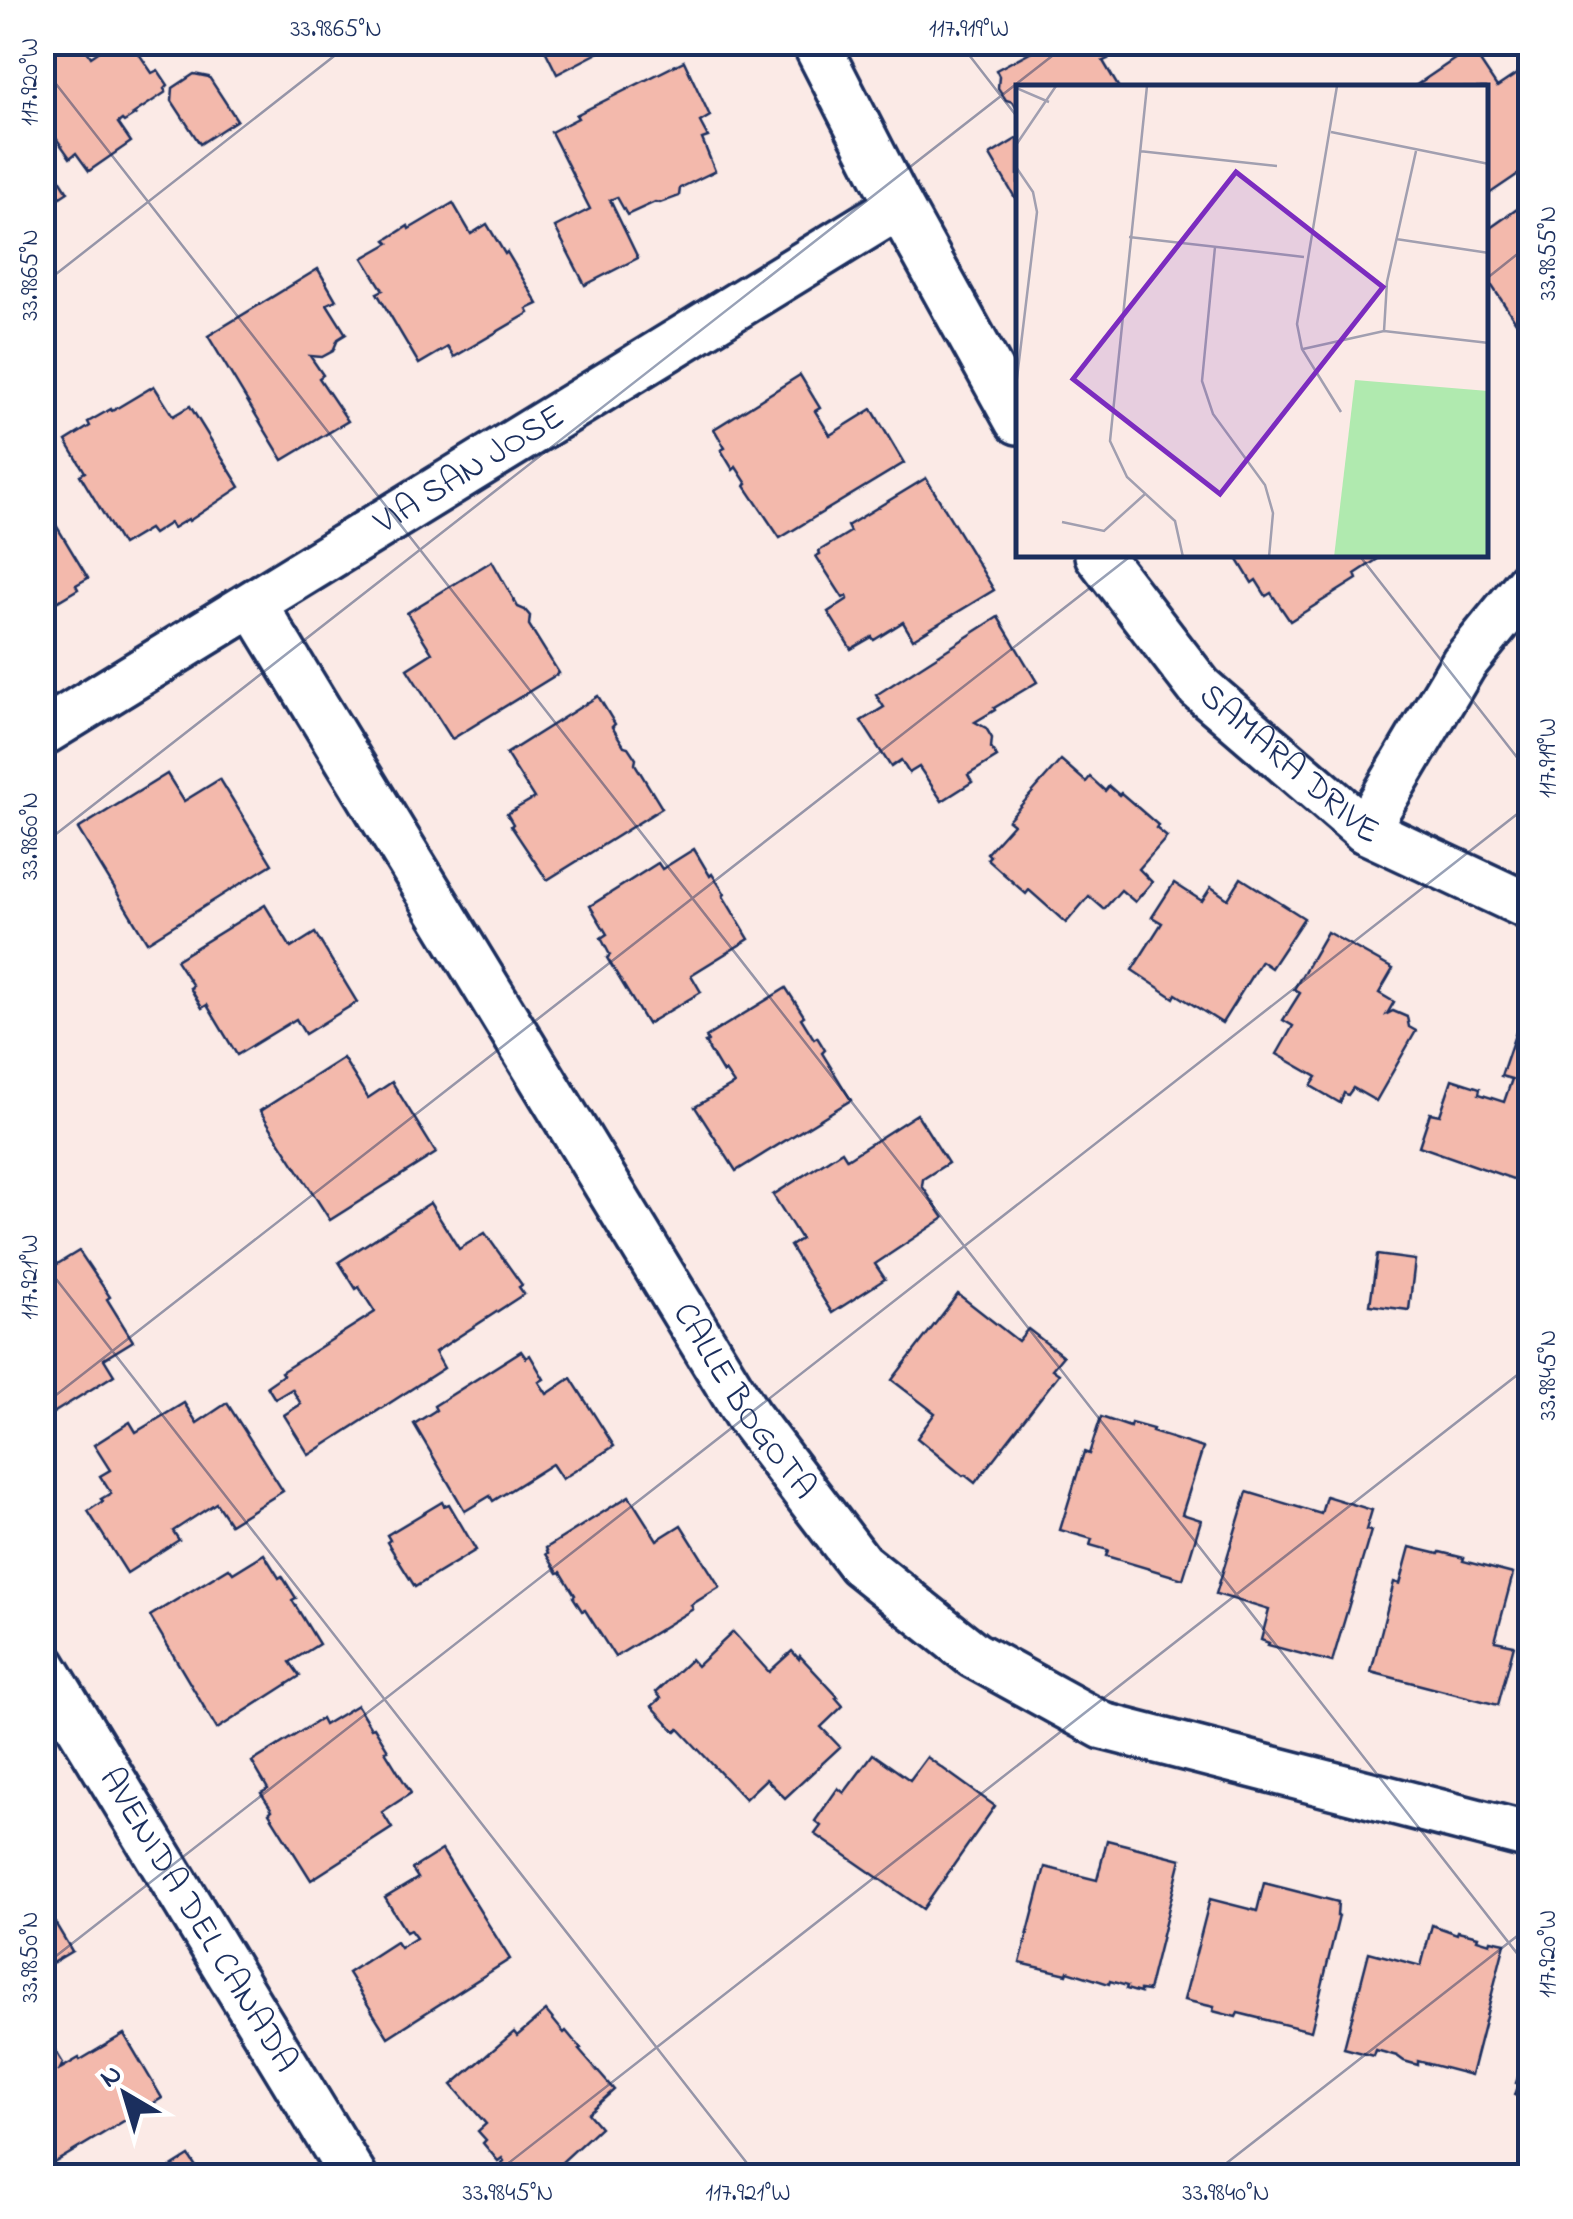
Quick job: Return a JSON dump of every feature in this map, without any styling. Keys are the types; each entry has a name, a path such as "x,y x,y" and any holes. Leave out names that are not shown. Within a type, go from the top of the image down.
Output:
{"street":[{"path":"814,42 1016,418"},
{"name":"VIA SAN JOSE","path":"42,733 899,206"},
{"name":"SAMARA DRIVE","path":"1100,558 1200,688 1365,830 1530,907"},
{"path":"1365,830 1464,663 1530,582"},
{"name":"CALLE BOGOTA","path":"254,605 748,1415 860,1564 974,1655 1103,1726 1530,1836"},
{"name":"AVENIDA DEL CANADA","path":"42,1664 352,2176"}],"building":[{"path":"42,42 58,42 60,46 64,42 81,42 91,57 113,42 131,42 152,73 158,70 168,85 166,92 118,123 131,142 89,171 76,153 70,158 42,118"},
{"path":"541,42 619,42 557,74"},
{"path":"1049,42 1098,42 1108,59 1103,61 1117,85 1016,85 1016,107 998,88 996,70"},
{"path":"1471,48 1497,87 1521,71 1530,85 1530,166 1488,195 1488,85 1416,85"},
{"path":"684,61 710,116 700,122 708,137 702,139 715,171 680,188 679,196 627,215 617,197 610,200 638,258 585,285 555,227 590,209 551,132 578,118 576,115"},
{"path":"194,74 209,77 237,120 200,144 172,101 173,88"},
{"path":"1016,139 1016,200 990,155"},
{"path":"42,151 68,192 42,209"},
{"path":"1530,200 1530,319 1527,315 1516,322 1488,280 1488,230"},
{"path":"453,203 471,234 487,224 538,304 454,357 448,347 419,364 377,293 383,290 363,258 408,226 409,229"},
{"path":"318,269 336,300 327,304 346,334 338,339 333,351 322,357 310,356 323,375 319,378 348,421 283,460 208,336"},
{"path":"800,375 820,408 815,411 830,435 872,409 904,463 780,538 736,467 733,470 714,429"},
{"path":"154,386 173,416 190,406 240,487 189,521 173,528 170,523 153,534 149,529 122,545 80,475 85,472 66,441 90,426 88,422"},
{"path":"926,478 994,590 913,639 903,622 851,649 828,612 847,596 843,598 816,556 850,532 847,526"},
{"path":"42,502 88,578 58,601 51,598 54,603 42,610"},
{"path":"1237,558 1379,558 1355,574 1357,579 1290,621 1271,593 1266,596 1256,580 1252,583"},
{"path":"492,561 518,607 530,616 529,625 559,673 452,739 407,669 432,653 407,613"},
{"path":"998,617 1037,682 975,722 986,728 997,757 968,775 972,782 942,801 919,767 909,773 901,760 891,767 861,721 884,707 876,695"},
{"path":"598,696 615,724 612,727 636,759 635,764 662,808 547,880 507,814 534,798 506,754"},
{"path":"1061,760 1086,782 1090,777 1105,791 1109,786 1121,793 1167,837 1139,869 1152,882 1135,902 1121,890 1104,909 1089,896 1066,923 987,859 987,853 1013,824 1008,820"},
{"path":"167,774 184,801 220,779 272,864 147,942 78,829"},
{"path":"694,849 749,939 691,975 701,992 647,1024 607,958 610,955 601,938 607,934 590,906 658,863 662,869"},
{"path":"1241,878 1304,918 1271,968 1261,961 1222,1023 1132,970 1162,923 1152,917 1174,883 1202,901 1211,887 1228,899"},
{"path":"265,905 291,948 315,933 357,1002 305,1034 296,1019 237,1055 207,1005 202,1008 176,960"},
{"path":"1327,932 1393,969 1379,993 1394,1002 1387,1014 1393,1011 1407,1017 1409,1027 1416,1031 1376,1101 1353,1088 1348,1095 1344,1093 1340,1103 1311,1086 1317,1077 1277,1054 1293,1026 1283,1020 1300,993 1294,989"},
{"path":"786,988 851,1100 736,1171 695,1107 734,1084 705,1043 706,1037"},
{"path":"1517,1029 1530,1034 1530,1185 1419,1146 1430,1113 1440,1115 1452,1079 1480,1088 1479,1094 1504,1102 1512,1079 1501,1076"},
{"path":"343,1058 368,1098 392,1082 436,1153 330,1220 260,1111"},
{"path":"917,1114 948,1163 923,1179 922,1186 944,1218 875,1264 885,1279 832,1313 790,1246 801,1239 773,1195 842,1151 847,1159"},
{"path":"430,1203 459,1249 485,1233 522,1285 519,1287 524,1294 435,1352 444,1368 309,1455 284,1415 301,1404 292,1389 275,1399 267,1386 283,1375 281,1372 375,1312 339,1262"},
{"path":"79,1251 133,1341 104,1359 114,1375 42,1420 42,1267 46,1271"},
{"path":"1377,1255 1415,1260 1409,1310 1370,1305"},
{"path":"958,1294 1018,1341 1028,1329 1063,1356 1052,1369 1059,1374 975,1483 917,1438 935,1413 892,1380"},
{"path":"521,1351 526,1358 530,1355 544,1379 539,1382 547,1394 571,1378 614,1446 562,1479 552,1464 493,1501 490,1496 465,1511 414,1424 436,1410 434,1406"},
{"path":"184,1403 197,1423 227,1403 283,1491 230,1524 216,1503 173,1531 179,1540 127,1573 88,1511 111,1493 100,1476 110,1470 94,1445 130,1422 136,1432"},
{"path":"1101,1417 1130,1427 1131,1423 1153,1429 1152,1432 1203,1448 1182,1514 1201,1520 1183,1579 1106,1556 1108,1550 1090,1545 1092,1539 1060,1530 1084,1452 1089,1454"},
{"path":"1247,1492 1321,1514 1326,1496 1372,1510 1366,1530 1371,1531 1332,1662 1268,1645 1261,1640 1269,1610 1216,1594"},
{"path":"629,1496 657,1540 681,1525 720,1587 691,1605 693,1609 615,1657 573,1597 546,1548"},
{"path":"442,1502 444,1506 449,1504 476,1550 415,1587 387,1542 387,1535"},
{"path":"1410,1547 1464,1558 1463,1561 1513,1574 1495,1641 1514,1645 1498,1705 1371,1672 1394,1582 1400,1584"},
{"path":"264,1554 296,1598 292,1600 319,1644 290,1662 300,1676 217,1729 150,1616 229,1568 233,1573"},
{"path":"733,1632 769,1672 792,1651 799,1659 800,1656 843,1706 821,1727 840,1747 785,1798 766,1779 745,1799 652,1706 661,1698 656,1692 691,1659 697,1666"},
{"path":"357,1705 411,1793 382,1812 392,1828 311,1880 269,1813 272,1810 261,1793 268,1789 252,1762 321,1719 324,1725"},
{"path":"873,1754 910,1780 927,1757 995,1806 923,1909 815,1834 821,1826 815,1821 838,1788 844,1793"},
{"path":"1107,1840 1181,1859 1148,1991 1140,1993 1110,1981 1109,1984 1068,1971 1067,1974 1020,1963 1045,1867 1097,1880"},
{"path":"442,1850 510,1959 388,2037 348,1973 396,1942 400,1948 416,1938 410,1930 406,1932 385,1898 418,1878 412,1869"},
{"path":"1264,1883 1338,1902 1339,1916 1311,2031 1238,2013 1236,2017 1184,2000 1210,1899 1257,1911"},
{"path":"42,1901 72,1951 42,1969"},
{"path":"1432,1925 1478,1936 1477,1939 1490,1943 1505,1943 1471,2075 1418,2061 1418,2065 1376,2050 1374,2056 1344,2048 1369,1952 1421,1966"},
{"path":"546,2011 614,2090 588,2113 600,2127 547,2176 512,2176 501,2164 502,2158 498,2161 483,2143 486,2140 478,2131 486,2124 452,2085 514,2032 517,2036"},
{"path":"1530,2022 1530,2101 1515,2095 1528,2048 1522,2046"},
{"path":"124,2034 162,2098 42,2170 42,2044 52,2045 63,2063 60,2069"},
{"path":"189,2156 202,2176 157,2176"}]}
